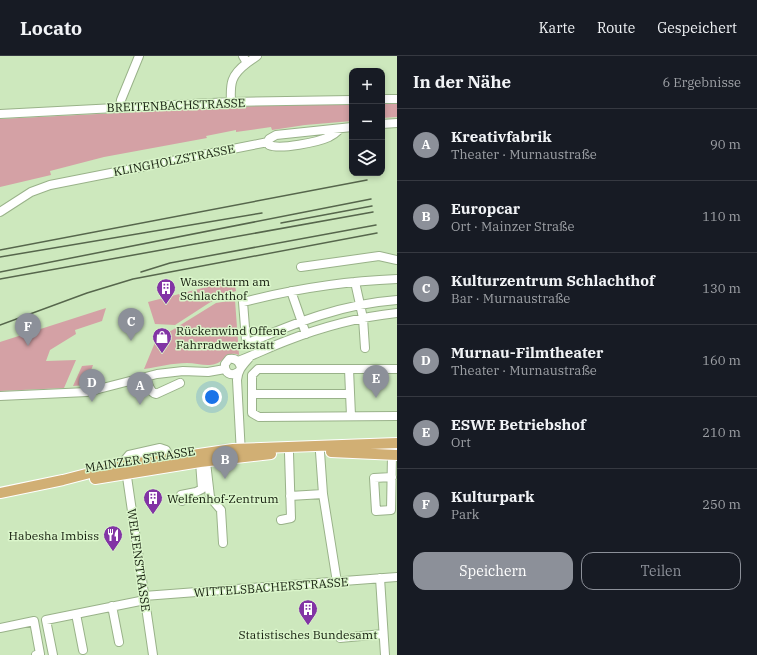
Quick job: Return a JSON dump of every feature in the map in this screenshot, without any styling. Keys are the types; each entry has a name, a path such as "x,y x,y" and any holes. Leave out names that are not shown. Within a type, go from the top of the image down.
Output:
{"main road":[{"name":"MAINZER STRASSE","path":"0,493 93,473 125,468 144,470 203,462 241,453 397,443"},
{"name":"MAINZER STRASSE","path":"0,498 69,484 125,468 170,458 225,450 241,453 396,452"}],"street":[{"path":"120,107 121,100 139,56"},
{"path":"231,102 233,77 245,59 257,56"},
{"path":"385,99 397,99"},
{"name":"BREITENBACHSTRASSE","path":"0,114 231,102 349,100"},
{"path":"385,124 397,123"},
{"name":"KLINGHOLZSTRASSE","path":"0,212 31,192 45,186 268,142 269,139 276,135 349,127"},
{"path":"268,142 269,145 278,147 316,141 329,137 343,128"},
{"path":"301,267 379,256 397,260"},
{"path":"397,278 291,291 243,302 246,340 248,343 302,321 336,310 360,304 397,300"},
{"path":"355,282 363,318 365,348"},
{"path":"291,291 306,334"},
{"path":"0,396 88,392 172,372 208,372 234,369 251,356 285,341 363,318 397,313"},
{"path":"234,369 237,389 241,453"},
{"path":"397,369 258,369 252,375 252,413 259,417 397,416"},
{"path":"349,369 351,416"},
{"path":"146,377 150,390 152,393 156,394 180,383"},
{"path":"252,394 350,394"},
{"name":"MAINZER STRASSE","path":"351,445 396,452"},
{"path":"320,452 323,494 337,582"},
{"path":"396,452 394,480 397,496"},
{"path":"281,520 291,518 289,453"},
{"path":"182,501 181,495 196,492 202,488 203,462"},
{"path":"203,462 210,497 221,510 224,543"},
{"name":"WELFENSTRASSE","path":"125,468 153,655"},
{"path":"290,496 323,494"},
{"name":"WITTELSBACHERSTRASSE","path":"53,655 46,620 145,598 397,577"},
{"path":"380,578 385,655"},
{"path":"112,606 118,642"},
{"path":"76,614 83,650"},
{"path":"0,628 34,621 40,654 36,655"},
{"path":"340,638 383,634"}],"shaded area":[{"path":"397,102 397,117 385,118 385,103"},
{"path":"349,103 349,121 305,125 272,130 271,127 236,132 236,130 206,136 207,138 104,157 50,171 51,175 0,187 0,119 274,105"},
{"path":"234,280 236,291 226,294 209,303 175,325 155,324 148,302"},
{"path":"235,300 239,355 229,355 218,363 212,365 182,363 144,369 156,340 159,340 161,337 216,303"},
{"path":"106,308 102,321 75,330 76,334 50,350 46,361 76,360 64,388 0,391 0,342"},
{"path":"93,365 86,385 73,386 82,366"}],"railway":[{"path":"0,250 367,180"},
{"path":"0,272 371,199"},
{"path":"281,223 372,206"},
{"path":"0,279 373,212"},
{"path":"0,257 262,213"},
{"path":"141,272 170,263 376,225"},
{"path":"0,325 87,293 133,279 377,233"}],"place":[{"name":"Wasserturm am Schlachthof","path":"166,305"},
{"name":"Kulturzentrum Schlachthof","path":"131,341"},
{"name":"Kulturpark","path":"28,346"},
{"name":"Rückenwind Offene Fahrradwerkstatt","path":"162,354"},
{"name":"ESWE Betriebshof","path":"376,398"},
{"name":"Murnau-Filmtheater","path":"92,402"},
{"name":"Kreativfabrik","path":"140,405"},
{"name":"Europcar","path":"225,479"},
{"name":"Welfenhof-Zentrum","path":"153,515"},
{"name":"Habesha Imbiss","path":"113,552"},
{"name":"Statistisches Bundesamt","path":"308,626"}]}
